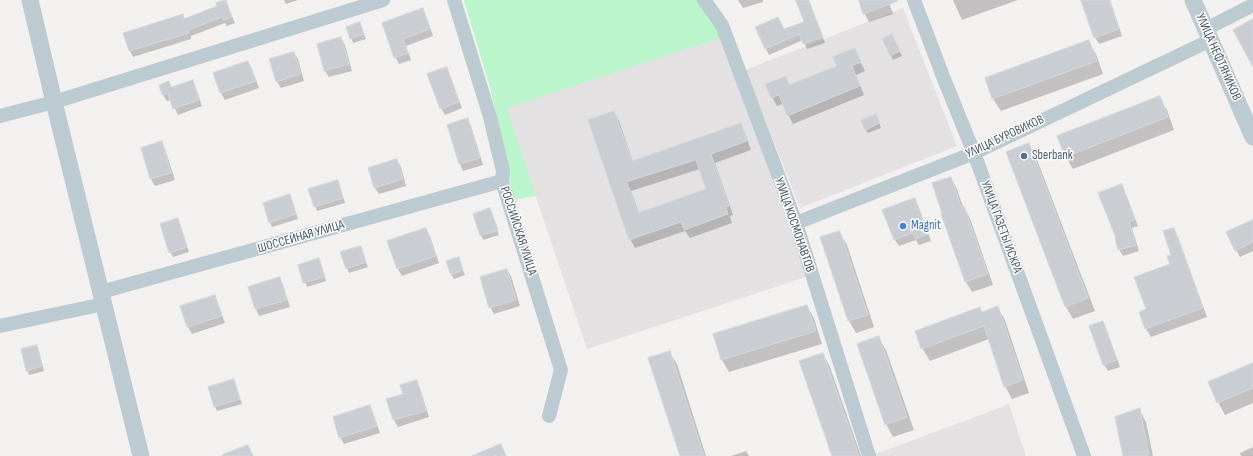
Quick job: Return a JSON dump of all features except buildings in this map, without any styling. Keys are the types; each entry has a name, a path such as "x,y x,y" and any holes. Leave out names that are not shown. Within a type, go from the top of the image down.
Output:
{"street":[{"path":"30,0 141,456"},
{"path":"0,116 54,102 383,0"},
{"name":"РОССИЙСКАЯ УЛИЦА","path":"454,0 490,116 502,171 502,181 561,370 549,416"},
{"name":"УЛИЦА КОСМОНАВТОВ","path":"704,0 722,25 796,223 868,456"},
{"name":"УЛИЦА ГАЗЕТЫ ИСКРА","path":"914,0 974,152 1084,456"},
{"name":"УЛИЦА НЕФТЯНИКОВ","path":"1193,0 1253,136"},
{"name":"УЛИЦА БУРОВИКОВ","path":"796,223 974,152 1208,35 1253,5"},
{"name":"ШОССЕЙНАЯ УЛИЦА","path":"0,326 103,298 502,181"}],"shaded area":[{"path":"903,8 957,146 800,208 745,70"},
{"path":"720,38 809,276 587,349 506,108"},
{"path":"1009,404 1026,456 870,456 986,413"}],"green space":[{"path":"464,0 701,0 714,21 720,38 507,108 536,196 514,200 491,91"}],"place":[{"name":"Sberbank","path":"1024,156"},
{"name":"Magnit","path":"903,226"}]}
